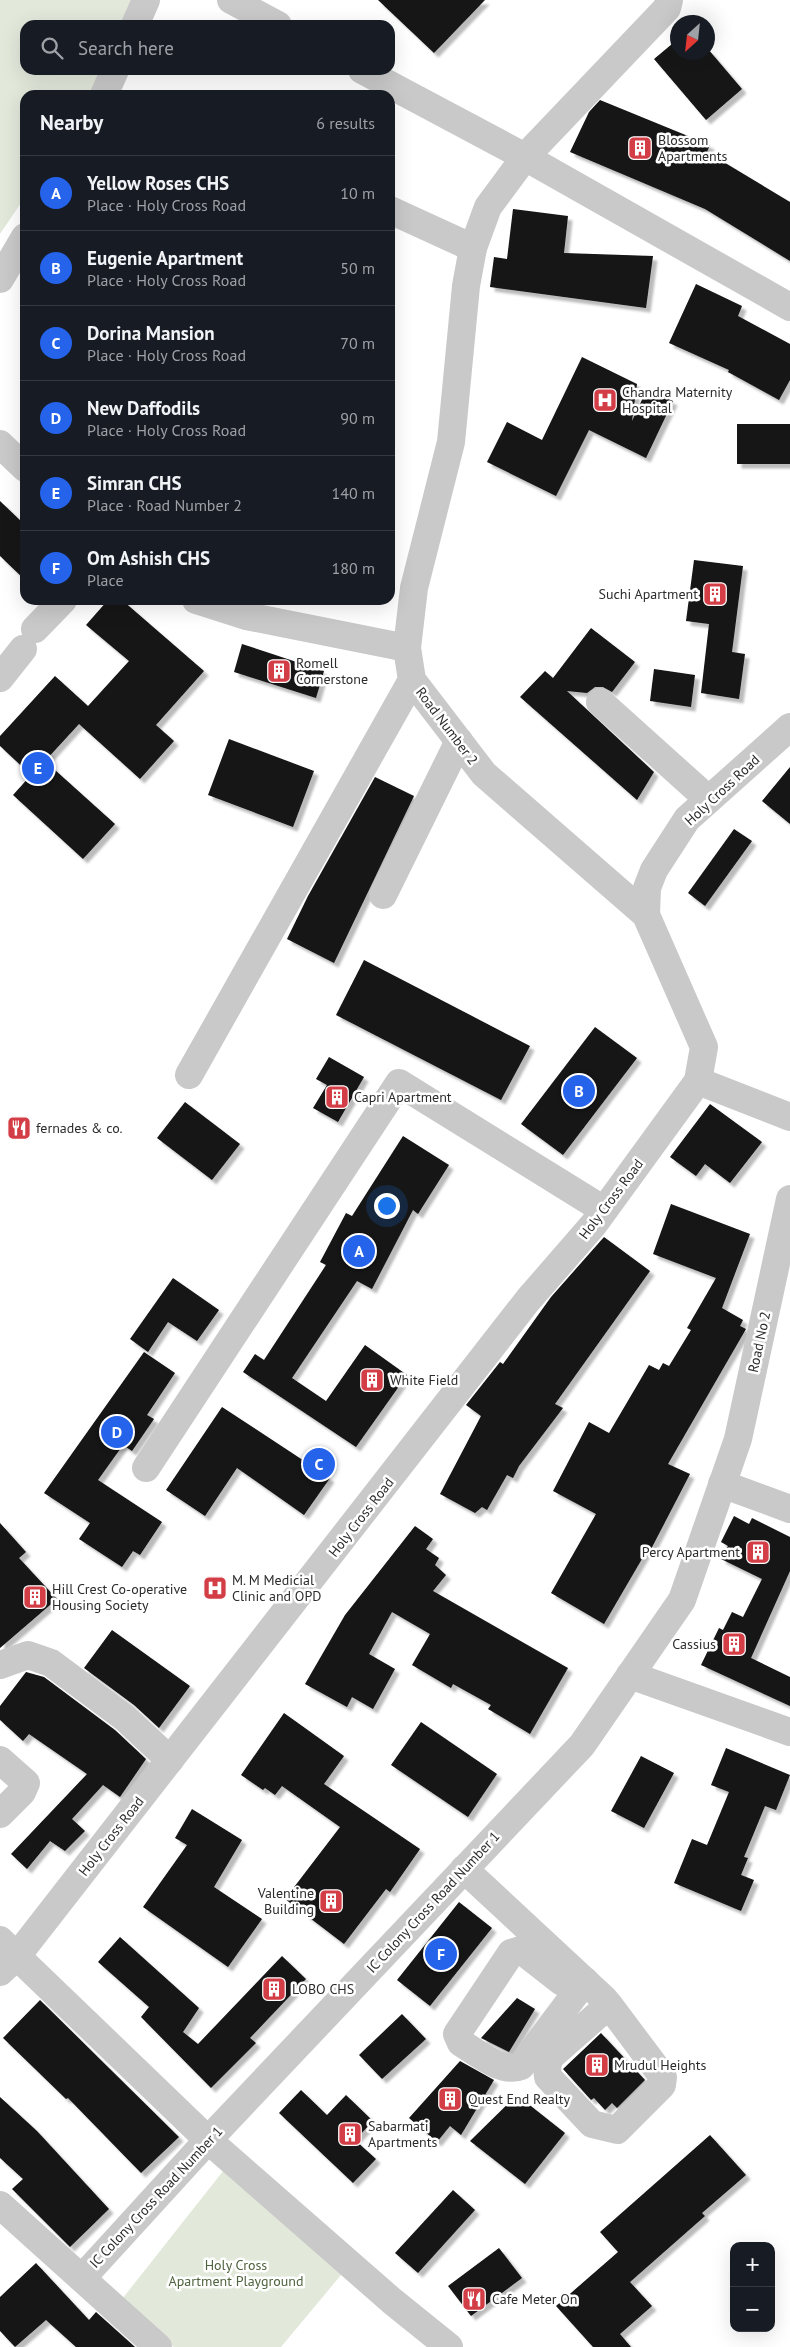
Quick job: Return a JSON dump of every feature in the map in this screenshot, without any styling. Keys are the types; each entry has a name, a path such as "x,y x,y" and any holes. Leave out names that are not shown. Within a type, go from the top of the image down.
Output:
{"street":[{"path":"137,20 146,0"},
{"path":"231,0 269,20"},
{"name":"Road Number 2","path":"646,915 484,774 412,680 407,648 414,588 451,442 466,286 473,248 488,208 525,157 667,8 669,0"},
{"path":"106,90 113,75"},
{"path":"371,75 525,157 790,307"},
{"path":"395,212 473,248"},
{"path":"0,279 20,245"},
{"path":"1,446 20,463"},
{"path":"0,678 29,639 59,605"},
{"path":"212,605 246,616 407,648"},
{"path":"189,1075 412,680"},
{"path":"600,702 708,799"},
{"name":"Holy Cross Road","path":"646,915 647,888 654,870 687,819 790,728"},
{"path":"383,896 459,741"},
{"path":"646,915 704,1047 704,1058 698,1081 790,1117"},
{"name":"Holy Cross Road","path":"6,1956 170,1760 528,1300 604,1210 698,1081"},
{"path":"146,1468 399,1083 604,1210"},
{"name":"Road No 2","path":"722,1484 738,1439 790,1199"},
{"path":"722,1484 790,1509"},
{"name":"IC Colony Cross Road Number 1","path":"82,2278 208,2140 582,1745 682,1600 722,1484"},
{"path":"0,1665 28,1655 51,1663 125,1718 170,1760"},
{"path":"630,1675 790,1732"},
{"path":"0,1760 26,1783 22,1792 0,1814"},
{"path":"464,1870 581,1987"},
{"path":"581,1987 521,2066 514,2069 503,2068 460,2043 457,2034 511,1953 521,1950 581,1987 608,2005 663,2077 662,2085 617,2130 592,2124 548,2077 547,2067 550,2057 608,2005"},
{"path":"6,1956 208,2140 392,2301 450,2347"},
{"path":"0,2205 158,2347"}],"green space":[{"path":"0,0 134,0 128,20 20,20 20,75 107,75 97,90 20,90 20,204 0,234"},
{"name":"Holy Cross Apartment Playground","path":"231,2161 341,2275 281,2347 174,2347 115,2308"}],"building":[{"path":"378,0 485,0 434,53"},
{"path":"670,46 670,60 715,60 715,57 742,89 706,120 654,59"},
{"path":"600,100 710,145 707,152 790,202 790,261 705,209 570,152 589,112"},
{"path":"513,209 568,216 564,253 653,256 646,308 490,287 494,257 507,259"},
{"path":"696,284 742,306 738,316 790,344 790,380 779,400 728,372 729,370 669,343"},
{"path":"582,357 637,384 632,421 647,389 673,401 646,458 589,430 556,496 487,462 507,422 542,440"},
{"path":"737,424 790,424 790,464 737,464"},
{"path":"0,501 20,520 20,575 0,556"},
{"path":"694,560 743,566 732,652 745,654 739,699 701,693 709,624 686,621"},
{"path":"104,605 128,605 204,671 156,725 174,741 140,779 79,724 45,761 115,824 83,859 13,795 31,775 0,746 0,736 55,676 88,706 129,661 86,625"},
{"path":"591,628 635,662 612,692 603,687 595,687 587,693 567,691 654,772 637,800 520,697 545,671 553,678"},
{"name":"Romell Cornerstone","path":"242,644 324,671 316,698 234,672"},
{"path":"654,669 695,675 691,707 650,701"},
{"path":"229,739 314,771 293,827 208,795"},
{"path":"790,767 790,824 762,801"},
{"path":"375,777 414,796 334,963 287,939 308,896"},
{"path":"734,829 752,841 705,906 688,893"},
{"path":"364,960 530,1046 501,1100 336,1015"},
{"path":"595,1027 637,1058 563,1155 521,1124"},
{"name":"Capri Apartment","path":"329,1057 364,1077 338,1122 313,1108 327,1085 316,1079"},
{"path":"185,1102 240,1144 212,1180 157,1138"},
{"path":"710,1104 762,1142 730,1183 705,1164 696,1176 670,1157"},
{"path":"403,1136 449,1165 418,1214 413,1210 372,1289 357,1281 292,1378 326,1401 365,1345 407,1375 356,1447 243,1372 255,1354 264,1360 326,1265 320,1262 346,1213 352,1216"},
{"path":"671,1204 750,1234 722,1308 743,1320 740,1326 746,1329 668,1464 690,1474 649,1553 646,1552 604,1624 551,1593 596,1514 553,1491 589,1422 609,1433 649,1365 659,1370 663,1363 669,1366 691,1330 687,1328 716,1278 653,1254"},
{"path":"604,1237 650,1271 555,1404 563,1408 519,1466 513,1478 507,1475 487,1510 482,1507 475,1513 440,1494 481,1416 466,1405 500,1362 503,1364 551,1297"},
{"path":"173,1278 219,1310 197,1341 168,1322 148,1352 130,1339"},
{"path":"144,1352 175,1373 147,1415 154,1419 132,1451 123,1445 98,1480 162,1522 140,1555 133,1551 122,1567 79,1539 90,1523 44,1493"},
{"path":"222,1407 330,1478 304,1515 237,1468 205,1516 166,1490"},
{"path":"734,1516 749,1524 752,1518 790,1537 790,1571 751,1658 790,1677 790,1706 701,1665 719,1628 723,1630 732,1612 743,1617 762,1579 721,1559 728,1546 721,1542"},
{"name":"Hill Crest Co-operative Housing Society","path":"0,1523 26,1552 19,1558 57,1599 0,1648"},
{"path":"415,1526 433,1539 426,1549 439,1558 435,1565 446,1575 433,1591 568,1668 530,1734 488,1709 491,1705 453,1684 451,1688 412,1665 430,1634 392,1612 369,1654 395,1669 373,1709 352,1697 347,1707 305,1684 345,1615"},
{"path":"112,1630 190,1686 159,1728 134,1705 84,1668"},
{"path":"26,1672 44,1677 115,1730 146,1759 120,1797 103,1785 72,1819 85,1831 65,1851 50,1841 27,1869 11,1854 87,1774 29,1734 23,1741 0,1720 0,1706"},
{"path":"284,1713 344,1756 324,1784 420,1849 390,1892 386,1889 344,1944 285,1899 340,1827 282,1786 275,1795 265,1788 263,1790 241,1775"},
{"path":"421,1722 497,1774 468,1817 391,1765"},
{"path":"726,1748 790,1775 776,1810 765,1806 744,1857 748,1858 741,1875 754,1880 741,1911 674,1883 692,1839 707,1845 729,1792 711,1785"},
{"path":"641,1756 674,1773 644,1828 611,1811"},
{"path":"192,1809 242,1840 214,1887 262,1919 228,1967 143,1907 187,1845 175,1838"},
{"path":"459,1902 492,1928 430,2006 397,1980"},
{"path":"120,1937 199,2008 183,2032 198,2044 282,1956 306,1979 250,2038 256,2043 211,2088 141,2017 149,2007 98,1962"},
{"path":"517,1998 535,2009 509,2052 481,2038"},
{"path":"40,2000 179,2137 141,2173 68,2098 66,2099 3,2038"},
{"path":"402,2014 426,2039 382,2079 359,2055"},
{"name":"Mrudul Heights","path":"601,2033 645,2080 617,2108 612,2103 605,2110 594,2098 591,2100 563,2069"},
{"name":"Quest End Realty","path":"460,2061 494,2080 461,2135 450,2126 437,2142 409,2118"},
{"name":"Sabarmati Apartments","path":"301,2090 327,2115 346,2095 373,2121 355,2140 376,2159 353,2183 279,2113"},
{"path":"517,2095 565,2133 525,2184 470,2141"},
{"path":"0,2097 37,2131 109,2209 70,2247 12,2189 23,2179 0,2158"},
{"path":"710,2135 746,2175 702,2213 705,2216 630,2282 652,2306 620,2334 631,2347 593,2347 556,2306 618,2252 600,2232"},
{"path":"453,2190 475,2210 418,2273 395,2253"},
{"path":"499,2248 522,2278 471,2316 448,2286"},
{"path":"36,2263 89,2320 96,2312 135,2347 76,2347 46,2320 15,2347 0,2331 0,2297"}],"place":[{"name":"Blossom Apartments","path":"640,148"},
{"name":"Chandra Maternity Hospital","path":"605,400"},
{"name":"Suchi Apartment","path":"715,594"},
{"name":"Romell Cornerstone","path":"279,671"},
{"name":"Simran CHS","path":"38,768"},
{"name":"Eugenie Apartment","path":"579,1091"},
{"name":"Capri Apartment","path":"337,1097"},
{"name":"fernades & co.","path":"19,1128"},
{"name":"Yellow Roses CHS","path":"359,1251"},
{"name":"White Field","path":"372,1380"},
{"name":"New Daffodils","path":"117,1432"},
{"name":"Dorina Mansion","path":"319,1464"},
{"name":"Percy Apartment","path":"758,1552"},
{"name":"M. M Medicial Clinic and OPD","path":"215,1588"},
{"name":"Hill Crest Co-operative Housing Society","path":"35,1597"},
{"name":"Cassius","path":"734,1644"},
{"name":"Valentine Building","path":"331,1901"},
{"name":"Om Ashish CHS","path":"441,1954"},
{"name":"LOBO CHS","path":"274,1989"},
{"name":"Mrudul Heights","path":"597,2065"},
{"name":"Quest End Realty","path":"450,2099"},
{"name":"Sabarmati Apartments","path":"350,2134"},
{"name":"Cafe Meter On","path":"474,2299"}]}
